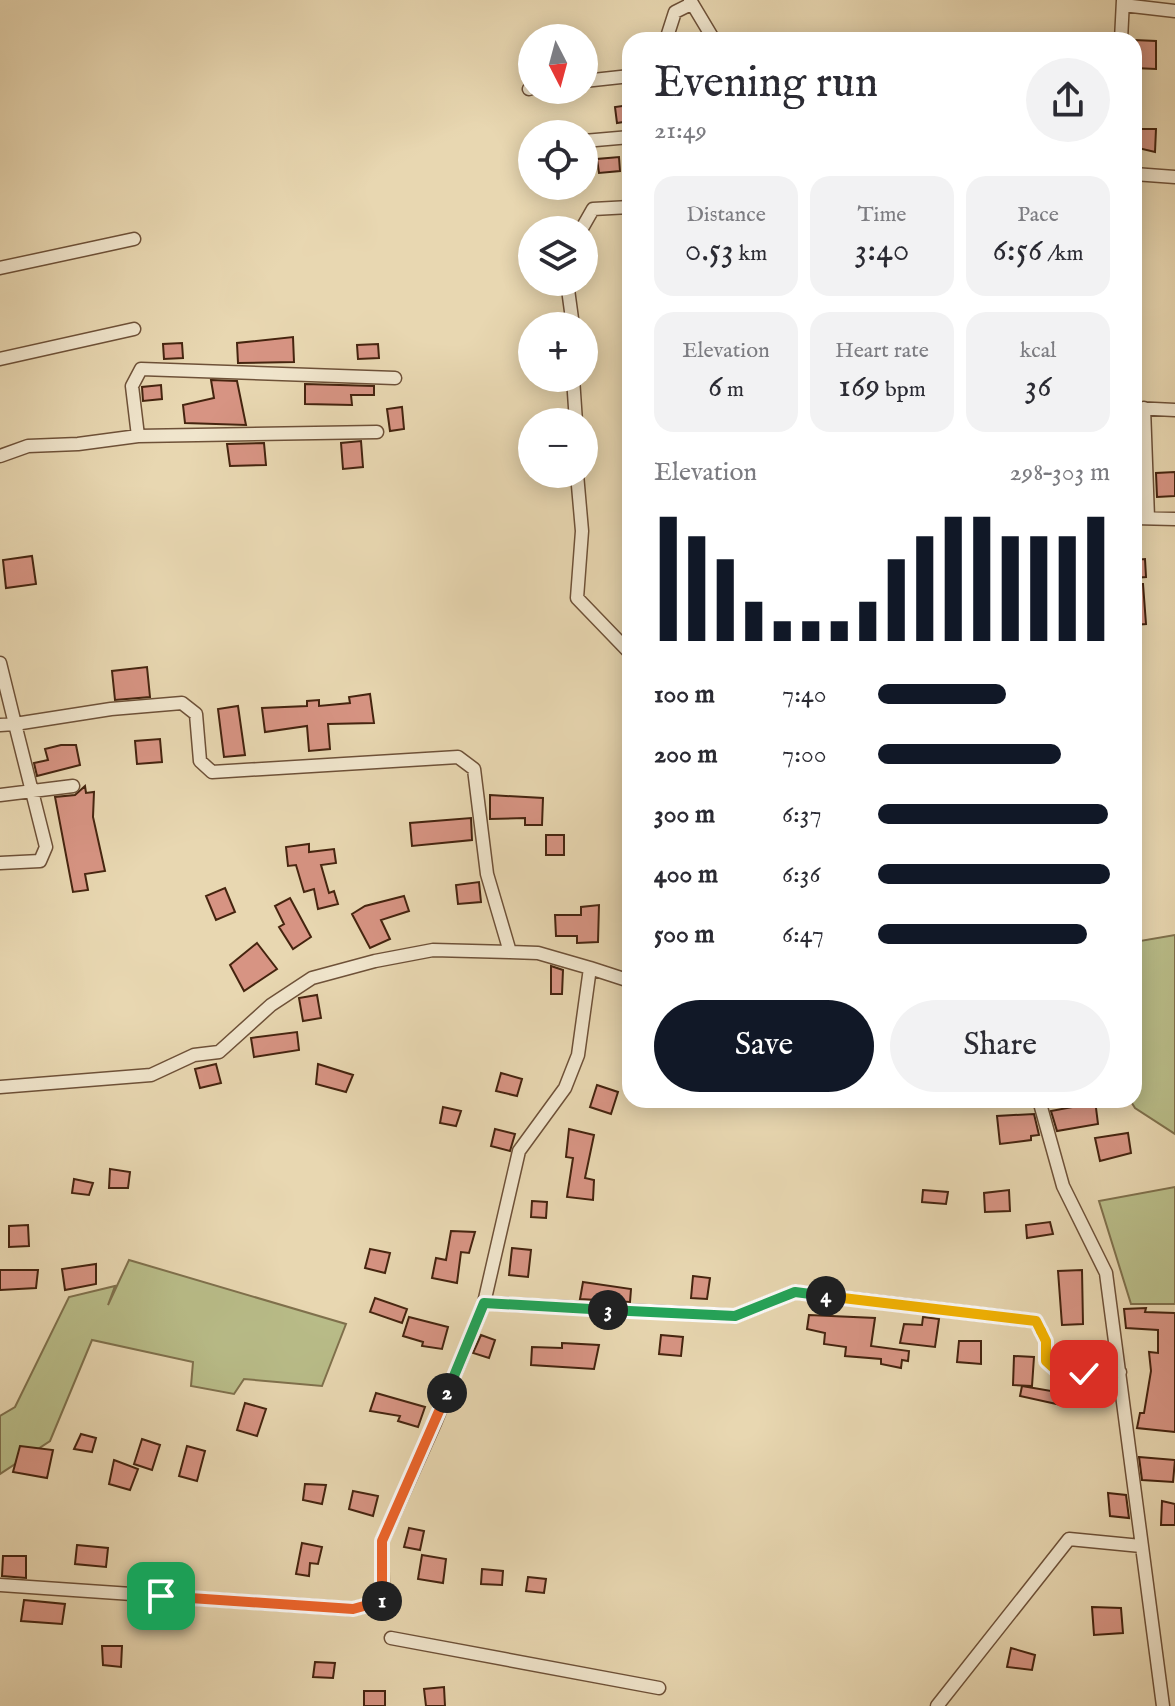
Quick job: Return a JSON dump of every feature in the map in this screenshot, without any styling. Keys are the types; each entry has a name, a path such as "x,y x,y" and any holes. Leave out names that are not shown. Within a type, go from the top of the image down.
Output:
{"street":[{"path":"669,32 675,12 691,2 709,32"},
{"path":"1121,32 1123,3 1175,11"},
{"path":"598,79 622,77"},
{"path":"598,140 622,138"},
{"path":"1142,175 1175,177"},
{"path":"589,216 593,209 622,207"},
{"path":"0,268 134,239"},
{"path":"0,359 134,329"},
{"path":"138,436 132,386 141,369 395,378"},
{"path":"1142,408 1175,410"},
{"path":"0,456 28,446 78,444 138,436 377,432"},
{"path":"1142,445 1148,518"},
{"path":"578,488 582,531 577,598 622,645"},
{"path":"1142,518 1175,519"},
{"path":"0,663 46,847 40,861 0,863"},
{"path":"0,725 111,709 182,703 196,714 200,761 212,772 458,757 474,769 487,874 510,952"},
{"path":"0,795 73,786"},
{"path":"0,1087 151,1075 194,1055 219,1052 271,1005 312,978 433,950 538,953 622,978"},
{"path":"0,1585 353,1609 383,1601 382,1541 484,1303 519,1151 565,1088 578,1055 590,968"},
{"path":"1041,1108 1063,1186 1106,1273 1163,1706"},
{"path":"484,1303 735,1316 795,1292 1036,1321 1046,1341 1046,1361 1056,1370 1120,1372"},
{"path":"937,1706 1069,1539 1141,1546"},
{"path":"391,1638 659,1688"}],"green space":[{"path":"1175,935 1175,1134 1135,1108 1142,1108 1142,941"},
{"path":"1175,1187 1175,1304 1131,1304 1099,1201"},
{"path":"129,1260 346,1324 322,1386 244,1379 234,1394 191,1386 193,1362 92,1340 50,1441 0,1474 0,1416 15,1407 69,1297 115,1286 108,1305"}],"building":[{"path":"1142,40 1156,41 1156,69 1142,68"},
{"path":"622,106 622,122 617,123 615,107"},
{"path":"1142,129 1156,129 1155,152 1142,149"},
{"path":"619,157 620,171 599,173 598,159"},
{"path":"293,337 294,362 238,363 237,343"},
{"path":"182,343 183,358 164,359 163,344"},
{"path":"378,344 379,358 358,359 357,345"},
{"path":"211,380 237,381 246,425 185,423 183,405 214,398"},
{"path":"305,384 374,386 374,395 351,395 352,405 305,404"},
{"path":"161,385 162,399 143,401 142,387"},
{"path":"402,407 404,429 390,431 387,409"},
{"path":"361,441 363,467 343,469 341,443"},
{"path":"264,443 266,465 230,466 227,444"},
{"path":"1175,472 1175,496 1157,497 1156,473"},
{"path":"32,556 36,584 6,588 3,560"},
{"path":"1142,559 1145,559 1146,577 1142,577"},
{"path":"1142,584 1143,584 1146,624 1142,624"},
{"path":"147,667 150,697 115,700 112,671"},
{"path":"370,694 374,723 328,724 330,749 309,751 307,726 265,732 262,708 307,706 307,701 319,700 319,706 350,703 349,697"},
{"path":"238,706 245,755 224,757 218,709"},
{"path":"160,739 162,762 137,764 135,741"},
{"path":"76,745 80,765 37,776 34,763 48,760 45,749"},
{"path":"85,786 86,793 94,792 93,817 105,871 85,874 88,890 73,892 55,797 75,795"},
{"path":"490,795 543,798 542,825 525,825 525,818 490,819"},
{"path":"471,818 472,840 412,846 410,823"},
{"path":"546,835 564,835 564,855 546,855"},
{"path":"309,844 309,852 334,849 336,863 321,865 329,893 334,891 338,904 318,909 314,889 304,892 296,865 288,866 286,847"},
{"path":"479,882 481,902 458,904 456,885"},
{"path":"225,888 235,912 216,920 206,896"},
{"path":"404,896 409,911 381,920 390,939 370,948 352,914 365,906"},
{"path":"290,898 311,937 293,949 279,927 284,924 275,906"},
{"path":"599,905 598,942 577,943 577,936 556,936 555,915 581,915 581,907"},
{"path":"257,943 277,969 244,991 230,965"},
{"path":"551,966 563,970 562,994 551,994"},
{"path":"317,995 321,1018 303,1021 299,998"},
{"path":"297,1032 299,1050 254,1057 251,1038"},
{"path":"216,1064 221,1083 200,1088 195,1069"},
{"path":"318,1064 353,1075 346,1092 316,1084"},
{"path":"501,1073 522,1079 517,1096 496,1091"},
{"path":"597,1085 618,1092 611,1114 590,1107"},
{"path":"443,1107 461,1111 456,1126 440,1123"},
{"path":"1096,1108 1098,1124 1057,1131 1051,1111"},
{"path":"1034,1114 1039,1135 1031,1136 1031,1140 1000,1144 997,1116"},
{"path":"495,1129 515,1134 510,1151 491,1146"},
{"path":"569,1129 594,1135 585,1178 594,1180 593,1200 567,1197 573,1158 566,1157"},
{"path":"1128,1133 1131,1153 1100,1161 1095,1138"},
{"path":"110,1169 130,1172 128,1188 109,1188"},
{"path":"74,1179 93,1183 89,1195 72,1193"},
{"path":"923,1190 948,1192 946,1204 922,1202"},
{"path":"1009,1190 1010,1211 985,1212 984,1193"},
{"path":"532,1201 547,1202 546,1218 531,1217"},
{"path":"1050,1222 1053,1234 1027,1238 1026,1225"},
{"path":"28,1225 29,1246 9,1247 9,1226"},
{"path":"451,1231 475,1232 469,1253 461,1252 457,1283 432,1278 436,1258 446,1260"},
{"path":"512,1248 531,1250 528,1277 509,1275"},
{"path":"370,1249 390,1253 385,1273 365,1268"},
{"path":"96,1264 96,1284 65,1290 62,1269"},
{"path":"0,1270 38,1270 36,1288 0,1290"},
{"path":"1082,1270 1083,1324 1062,1325 1058,1271"},
{"path":"693,1276 710,1278 707,1299 691,1298"},
{"path":"583,1282 631,1289 630,1302 580,1299"},
{"path":"375,1298 407,1309 402,1323 370,1312"},
{"path":"1146,1308 1145,1312 1175,1313 1175,1432 1137,1428 1140,1413 1144,1413 1151,1371 1149,1352 1158,1353 1158,1330 1126,1328 1124,1309"},
{"path":"809,1315 875,1318 871,1346 909,1351 908,1361 902,1360 901,1368 881,1364 881,1359 845,1356 846,1347 824,1344 825,1333 807,1329"},
{"path":"409,1317 448,1327 442,1349 422,1346 423,1342 403,1336"},
{"path":"923,1317 939,1319 935,1347 900,1343 904,1324 922,1325"},
{"path":"481,1335 495,1340 489,1358 473,1353"},
{"path":"661,1335 683,1337 681,1356 659,1354"},
{"path":"959,1341 981,1341 981,1364 957,1362"},
{"path":"562,1343 599,1345 594,1369 531,1365 532,1347 562,1348"},
{"path":"1014,1356 1034,1357 1032,1386 1013,1385"},
{"path":"1022,1386 1063,1393 1061,1405 1020,1396"},
{"path":"376,1393 425,1407 418,1427 398,1421 400,1416 370,1411"},
{"path":"245,1403 266,1409 257,1436 237,1430"},
{"path":"81,1434 96,1438 92,1452 74,1449"},
{"path":"142,1439 160,1445 152,1470 134,1464"},
{"path":"20,1446 53,1450 47,1478 13,1472"},
{"path":"187,1446 205,1451 197,1481 179,1476"},
{"path":"1139,1457 1175,1460 1173,1482 1142,1480"},
{"path":"114,1460 138,1469 130,1490 109,1484"},
{"path":"305,1484 326,1485 322,1504 303,1500"},
{"path":"353,1491 378,1496 373,1516 349,1509"},
{"path":"1108,1493 1126,1495 1129,1518 1110,1516"},
{"path":"1162,1501 1175,1504 1175,1525 1161,1525"},
{"path":"409,1528 424,1531 420,1550 404,1547"},
{"path":"302,1543 322,1547 318,1564 310,1563 309,1576 296,1574"},
{"path":"77,1545 108,1548 106,1567 75,1564"},
{"path":"422,1555 446,1559 443,1583 418,1579"},
{"path":"3,1556 26,1556 26,1578 2,1576"},
{"path":"482,1569 503,1571 502,1585 481,1584"},
{"path":"528,1577 546,1579 544,1593 526,1591"},
{"path":"24,1600 65,1604 62,1624 21,1621"},
{"path":"1092,1607 1121,1608 1123,1633 1094,1635"},
{"path":"102,1646 122,1646 121,1667 103,1665"},
{"path":"1011,1648 1035,1655 1032,1670 1007,1667"},
{"path":"315,1662 335,1663 333,1678 313,1677"},
{"path":"444,1687 445,1706 426,1706 424,1689"},
{"path":"364,1691 385,1691 385,1706 364,1706"}],"route":[{"path":"161,1596 353,1609 383,1601 382,1541 484,1303 735,1316 795,1292 931,1307 1036,1321 1046,1341 1046,1361 1056,1370 1084,1374"}]}
